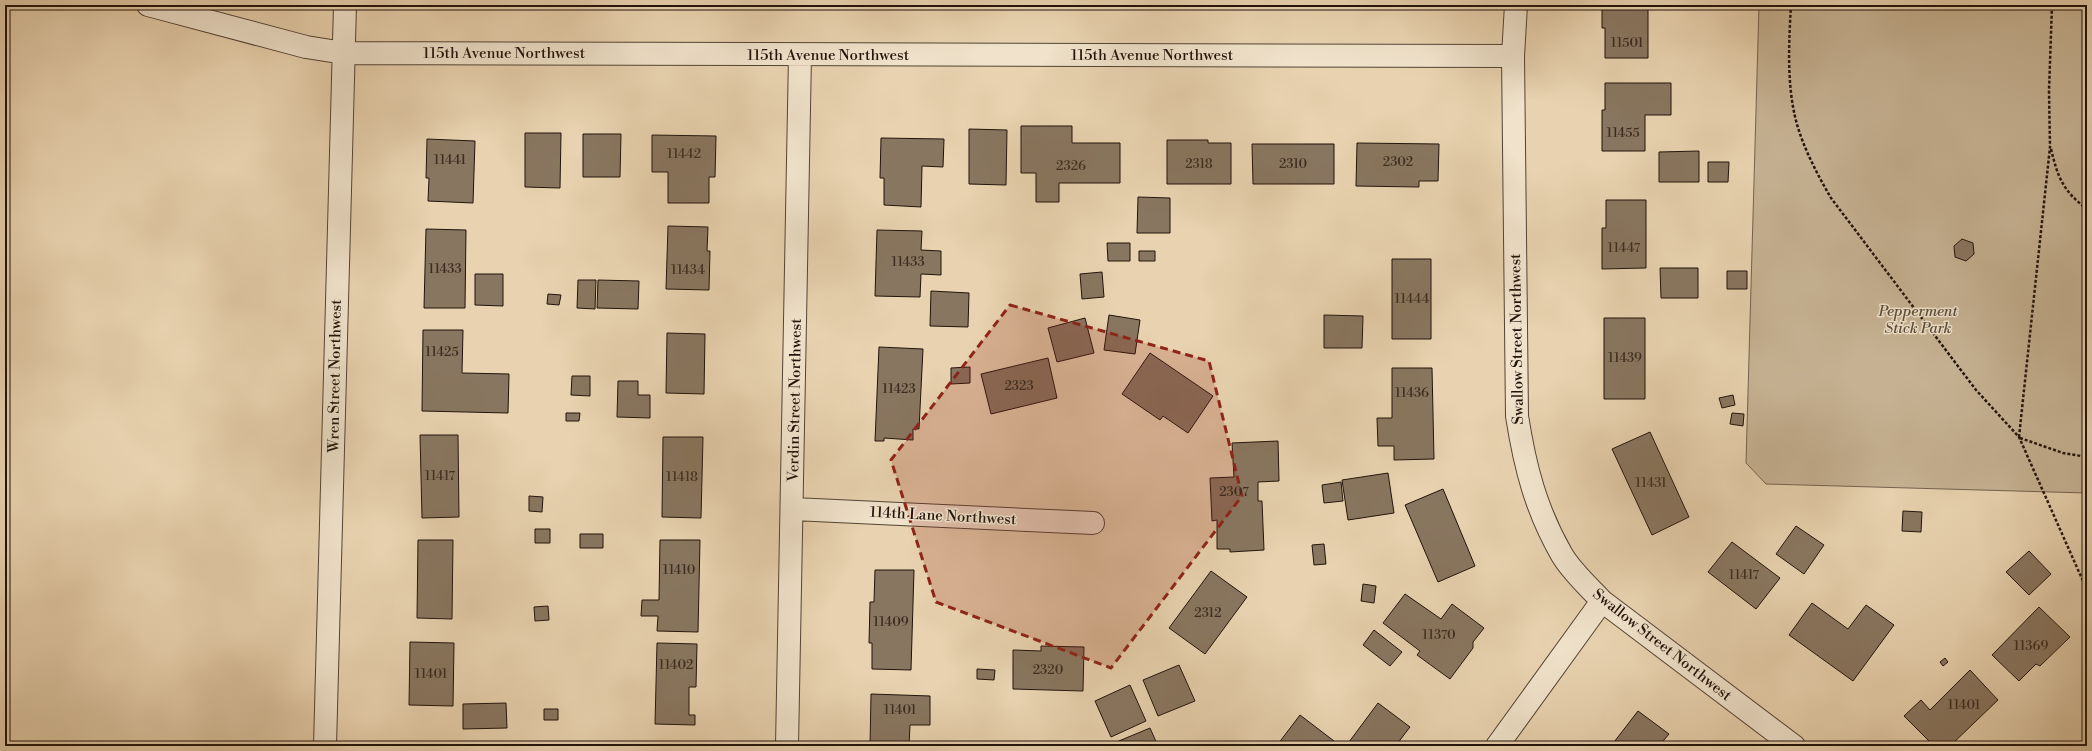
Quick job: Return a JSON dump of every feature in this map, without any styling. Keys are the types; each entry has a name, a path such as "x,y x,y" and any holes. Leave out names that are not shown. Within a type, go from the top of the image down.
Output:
{"street":[{"name":"115th Avenue Northwest","path":"148,5 306,47 344,53 1513,56"},
{"name":"Wren Street Northwest","path":"326,746 345,5"},
{"name":"Swallow Street Northwest","path":"1516,5 1513,56 1516,416 1525,464 1539,506 1563,556 1581,579 1602,601 1794,746"},
{"name":"Verdin Street Northwest","path":"787,746 793,509 800,55"},
{"name":"114th Lane Northwest","path":"793,509 1093,523"},
{"path":"1497,746 1602,601"}],"path":[{"path":"1791,5 1789,54 1794,112 1816,172 1831,198 1976,390 2019,437 2087,590"},
{"path":"2019,437 2050,146 2049,91 2052,5"},
{"path":"2050,146 2062,184 2071,197 2087,209"},
{"path":"2019,437 2064,453 2087,457"}],"highlighted area":[{"path":"1010,305 1209,361 1242,496 1111,668 936,602 891,460"}],"green space":[{"name":"Pepperment Stick Park","path":"1759,5 2087,5 2087,493 1766,484 1746,463"}],"building":[{"path":"1602,5 1648,5 1648,58 1605,58 1605,28 1602,28"},
{"path":"1605,83 1671,83 1671,115 1645,115 1645,151 1602,151 1602,110 1605,110"},
{"path":"1021,126 1072,126 1072,143 1120,143 1120,183 1059,183 1059,202 1036,202 1036,173 1021,173"},
{"path":"969,129 1007,130 1006,185 969,184"},
{"path":"525,133 561,133 560,188 525,187"},
{"path":"583,134 621,134 620,177 583,177"},
{"path":"652,135 716,136 715,177 709,177 709,203 668,203 668,172 652,172"},
{"path":"881,138 944,139 943,167 922,166 921,207 884,205 884,178 880,178"},
{"path":"427,139 475,141 473,203 428,201 429,178 426,178"},
{"path":"1167,140 1208,140 1208,143 1231,143 1231,184 1167,184"},
{"path":"1357,143 1439,144 1438,181 1419,181 1419,187 1356,186"},
{"path":"1252,144 1334,144 1334,184 1253,184"},
{"path":"1699,151 1699,182 1659,182 1659,152"},
{"path":"1708,162 1729,162 1728,182 1708,182"},
{"path":"1138,197 1170,198 1170,233 1137,233"},
{"path":"1606,200 1646,200 1646,268 1602,269 1602,228 1606,228"},
{"path":"668,226 708,227 707,251 710,251 709,290 666,289"},
{"path":"426,229 466,230 465,308 424,308"},
{"path":"877,230 922,231 921,250 941,251 941,275 921,274 920,297 875,296"},
{"path":"1962,239 1973,243 1974,254 1966,261 1955,257 1954,246"},
{"path":"1107,243 1130,243 1130,261 1108,261"},
{"path":"1139,251 1155,251 1155,261 1139,261"},
{"path":"1392,259 1431,259 1431,339 1392,339"},
{"path":"1660,268 1698,268 1698,298 1661,298"},
{"path":"1727,271 1747,271 1747,289 1727,289"},
{"path":"1102,272 1104,297 1082,299 1080,274"},
{"path":"475,274 503,274 503,306 475,305"},
{"path":"578,280 596,280 595,309 577,308"},
{"path":"598,280 639,281 638,309 597,308"},
{"path":"931,291 969,293 968,327 930,326"},
{"path":"548,294 561,295 559,305 547,304"},
{"path":"1109,315 1140,320 1135,354 1104,350"},
{"path":"1324,315 1363,316 1362,348 1324,348"},
{"path":"1085,318 1094,353 1057,362 1048,328"},
{"path":"1604,318 1645,318 1645,399 1604,399"},
{"path":"423,330 463,330 462,373 509,374 508,413 422,411"},
{"path":"667,333 705,334 704,394 666,393"},
{"path":"879,347 923,349 919,429 913,429 913,440 884,438 884,441 875,441"},
{"path":"1150,353 1213,396 1188,433 1163,416 1160,420 1122,394"},
{"path":"1048,358 1057,398 991,414 981,374"},
{"path":"970,367 970,383 951,384 951,368"},
{"path":"1392,368 1432,368 1434,459 1394,460 1394,446 1378,446 1377,418 1392,418"},
{"path":"572,376 590,376 590,396 571,395"},
{"path":"618,381 638,381 638,395 650,395 650,418 617,417"},
{"path":"1733,395 1735,405 1722,408 1719,398"},
{"path":"566,413 580,413 579,421 566,421"},
{"path":"1732,413 1744,414 1743,426 1730,424"},
{"path":"1650,432 1689,517 1652,535 1612,449"},
{"path":"420,435 458,435 459,517 422,518"},
{"path":"663,437 703,437 701,518 662,517"},
{"path":"1278,441 1279,481 1258,482 1258,501 1262,501 1264,550 1230,552 1230,549 1217,549 1217,520 1212,521 1210,478 1234,477 1232,443"},
{"path":"1388,473 1394,513 1348,520 1342,480"},
{"path":"1341,482 1343,501 1324,503 1322,485"},
{"path":"1443,489 1475,566 1438,582 1405,505"},
{"path":"529,496 543,497 542,512 529,511"},
{"path":"1903,511 1922,512 1921,532 1902,531"},
{"path":"1796,526 1824,545 1804,574 1776,554"},
{"path":"535,529 550,529 550,543 535,543"},
{"path":"580,534 603,534 603,548 580,548"},
{"path":"418,540 453,540 452,619 417,618"},
{"path":"660,540 700,540 698,632 657,631 658,616 641,616 642,600 659,600"},
{"path":"1732,542 1780,578 1756,609 1708,572"},
{"path":"1324,544 1326,564 1314,565 1312,545"},
{"path":"2029,551 2051,574 2029,595 2006,572"},
{"path":"875,570 914,570 911,670 872,669 872,643 869,643 870,602 874,602"},
{"path":"1211,571 1247,597 1205,654 1169,628"},
{"path":"1363,584 1376,586 1374,603 1361,601"},
{"path":"1405,594 1441,619 1452,604 1484,628 1473,642 1473,648 1450,679 1417,655 1420,651 1383,623"},
{"path":"1812,603 1848,629 1866,605 1894,625 1853,681 1789,635"},
{"path":"548,606 549,620 535,621 534,607"},
{"path":"2039,607 2070,637 2040,666 2036,664 2019,681 1992,655"},
{"path":"1374,630 1402,652 1390,666 1363,645"},
{"path":"410,642 454,643 453,706 409,705"},
{"path":"657,643 697,644 696,687 689,687 689,715 695,715 695,725 655,724"},
{"path":"1041,646 1084,647 1083,691 1013,689 1013,650 1041,651"},
{"path":"1945,658 1948,662 1943,666 1940,662"},
{"path":"1179,665 1195,701 1158,716 1143,680"},
{"path":"977,669 995,670 994,680 977,679"},
{"path":"1970,670 1998,700 1950,746 1934,746 1904,716 1921,700 1930,710"},
{"path":"1130,685 1146,721 1111,737 1095,701"},
{"path":"871,694 930,696 930,725 910,725 909,746 870,746"},
{"path":"506,703 507,728 463,729 463,704"},
{"path":"1378,703 1410,727 1397,744 1399,746 1346,746"},
{"path":"544,709 558,709 558,720 544,720"},
{"path":"1638,711 1669,734 1659,746 1611,746"},
{"path":"1300,715 1334,741 1330,746 1281,746 1278,744"},
{"path":"1150,728 1158,746 1115,746 1114,743"}]}
